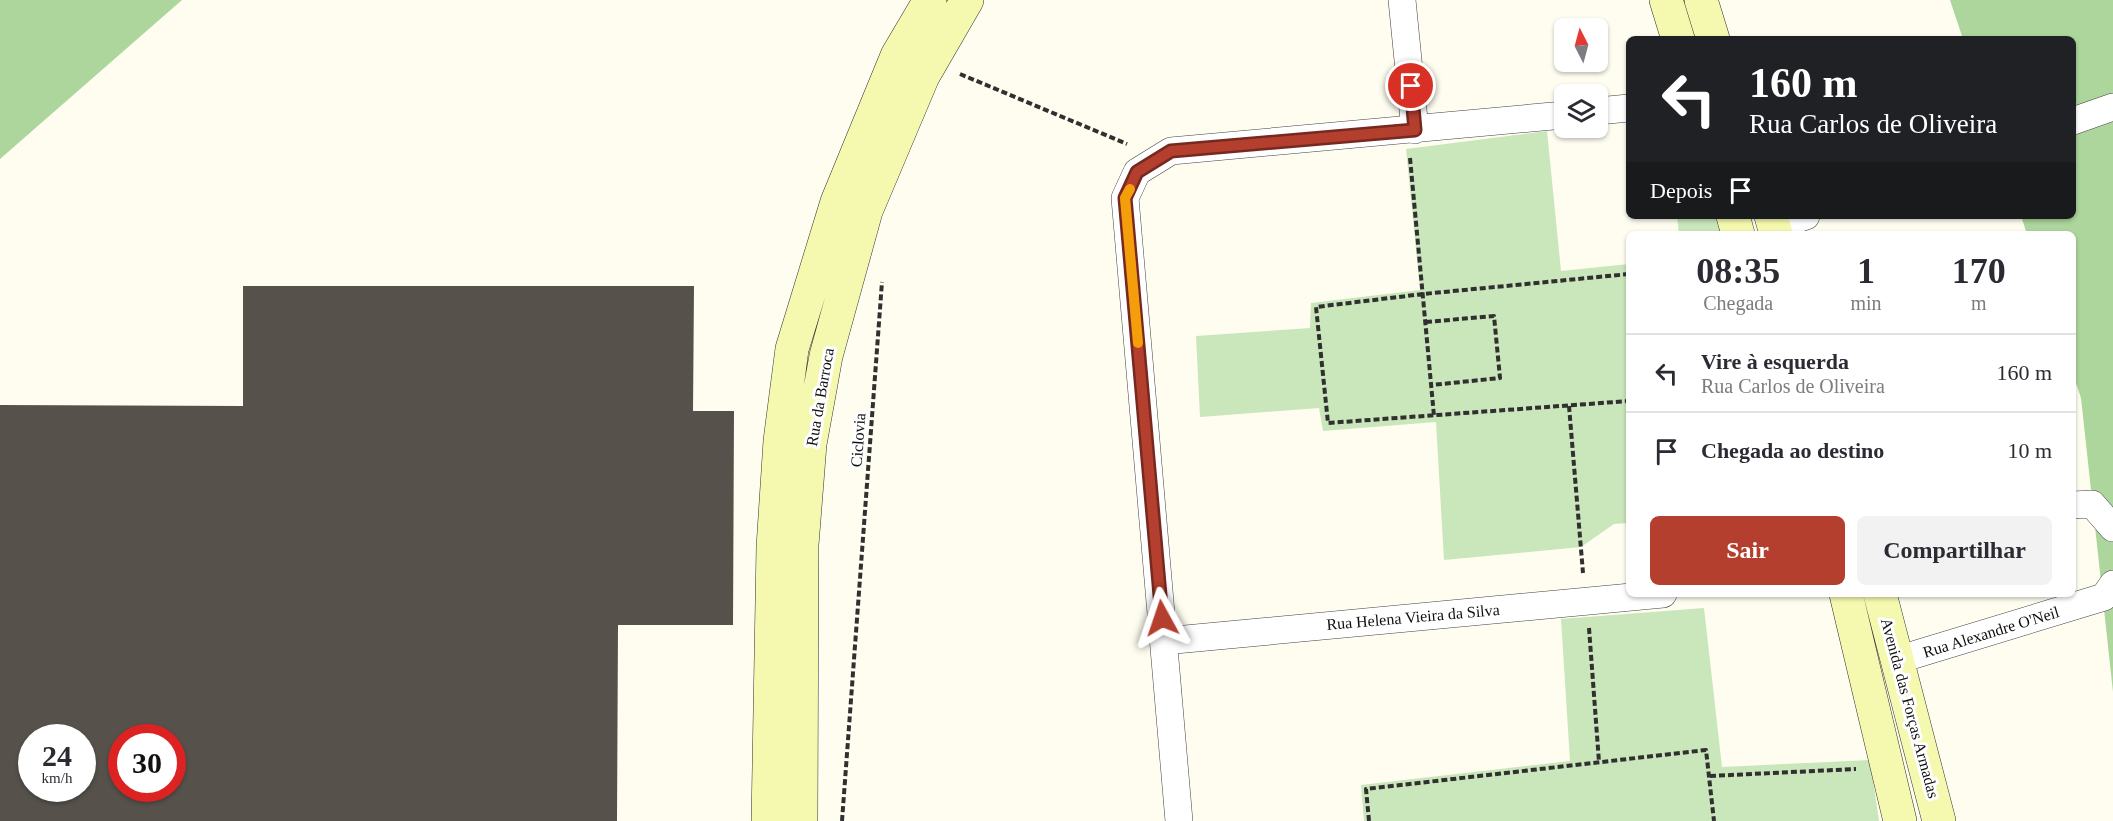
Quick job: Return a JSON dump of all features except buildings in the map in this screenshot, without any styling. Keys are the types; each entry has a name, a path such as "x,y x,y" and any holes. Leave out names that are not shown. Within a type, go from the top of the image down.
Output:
{"street":[{"name":"Rua da Barroca","path":"768,821 773,547 780,441 792,349 837,202 897,56 930,0"},
{"name":"Rua da Barroca","path":"801,821 802,545 810,444 826,356 866,211 923,76 948,74 967,0"},
{"path":"1402,0 1412,139"},
{"path":"1666,0 1677,36"},
{"path":"1701,0 1712,36"},
{"path":"2076,120 2113,107"},
{"path":"1608,110 1626,108"},
{"path":"1179,821 1125,198 1137,172 1171,151 1412,139 1554,117"},
{"path":"1774,226 1796,219"},
{"path":"2076,505 2092,504 2113,528"},
{"name":"Rua Alexandre O'Neil","path":"1897,660 2104,597 2113,584"},
{"name":"Rua Helena Vieira da Silva","path":"1164,641 1631,597"},
{"name":"Avenida das Forças Armadas","path":"1847,597 1900,821"},
{"name":"Avenida das Forças Armadas","path":"1881,597 1940,821"}],"path":[{"path":"948,74 1160,158"},
{"path":"1412,139 1434,416"},
{"path":"1626,274 1316,307 1328,423 1626,401"},
{"name":"Ciclovia","path":"842,821 882,280"},
{"path":"1426,322 1494,316 1500,378 1432,385"},
{"path":"1369,821 1366,789 1706,750 1714,821"},
{"path":"1710,776 1860,769"}],"green space":[{"path":"0,0 182,0 0,159"},
{"path":"1950,0 2113,0 2113,692 2081,398 2076,383 2076,231 2026,231 2022,219 2076,219 2076,36 1962,36"},
{"path":"1547,131 1561,271 1626,264 1626,523 1614,524 1581,547 1444,560 1436,422 1323,431 1319,408 1200,417 1196,336 1310,328 1311,303 1420,290 1406,149"},
{"path":"1677,219 1720,219 1723,231 1679,231"},
{"path":"1704,608 1722,767 1870,760 1879,821 1364,821 1361,785 1570,761 1561,619"}],"slow traffic":[{"path":"1130,189 1125,198 1138,343"}],"route":[{"path":"1162,618 1125,198 1137,172 1171,151 1415,130 1411,86"}]}
